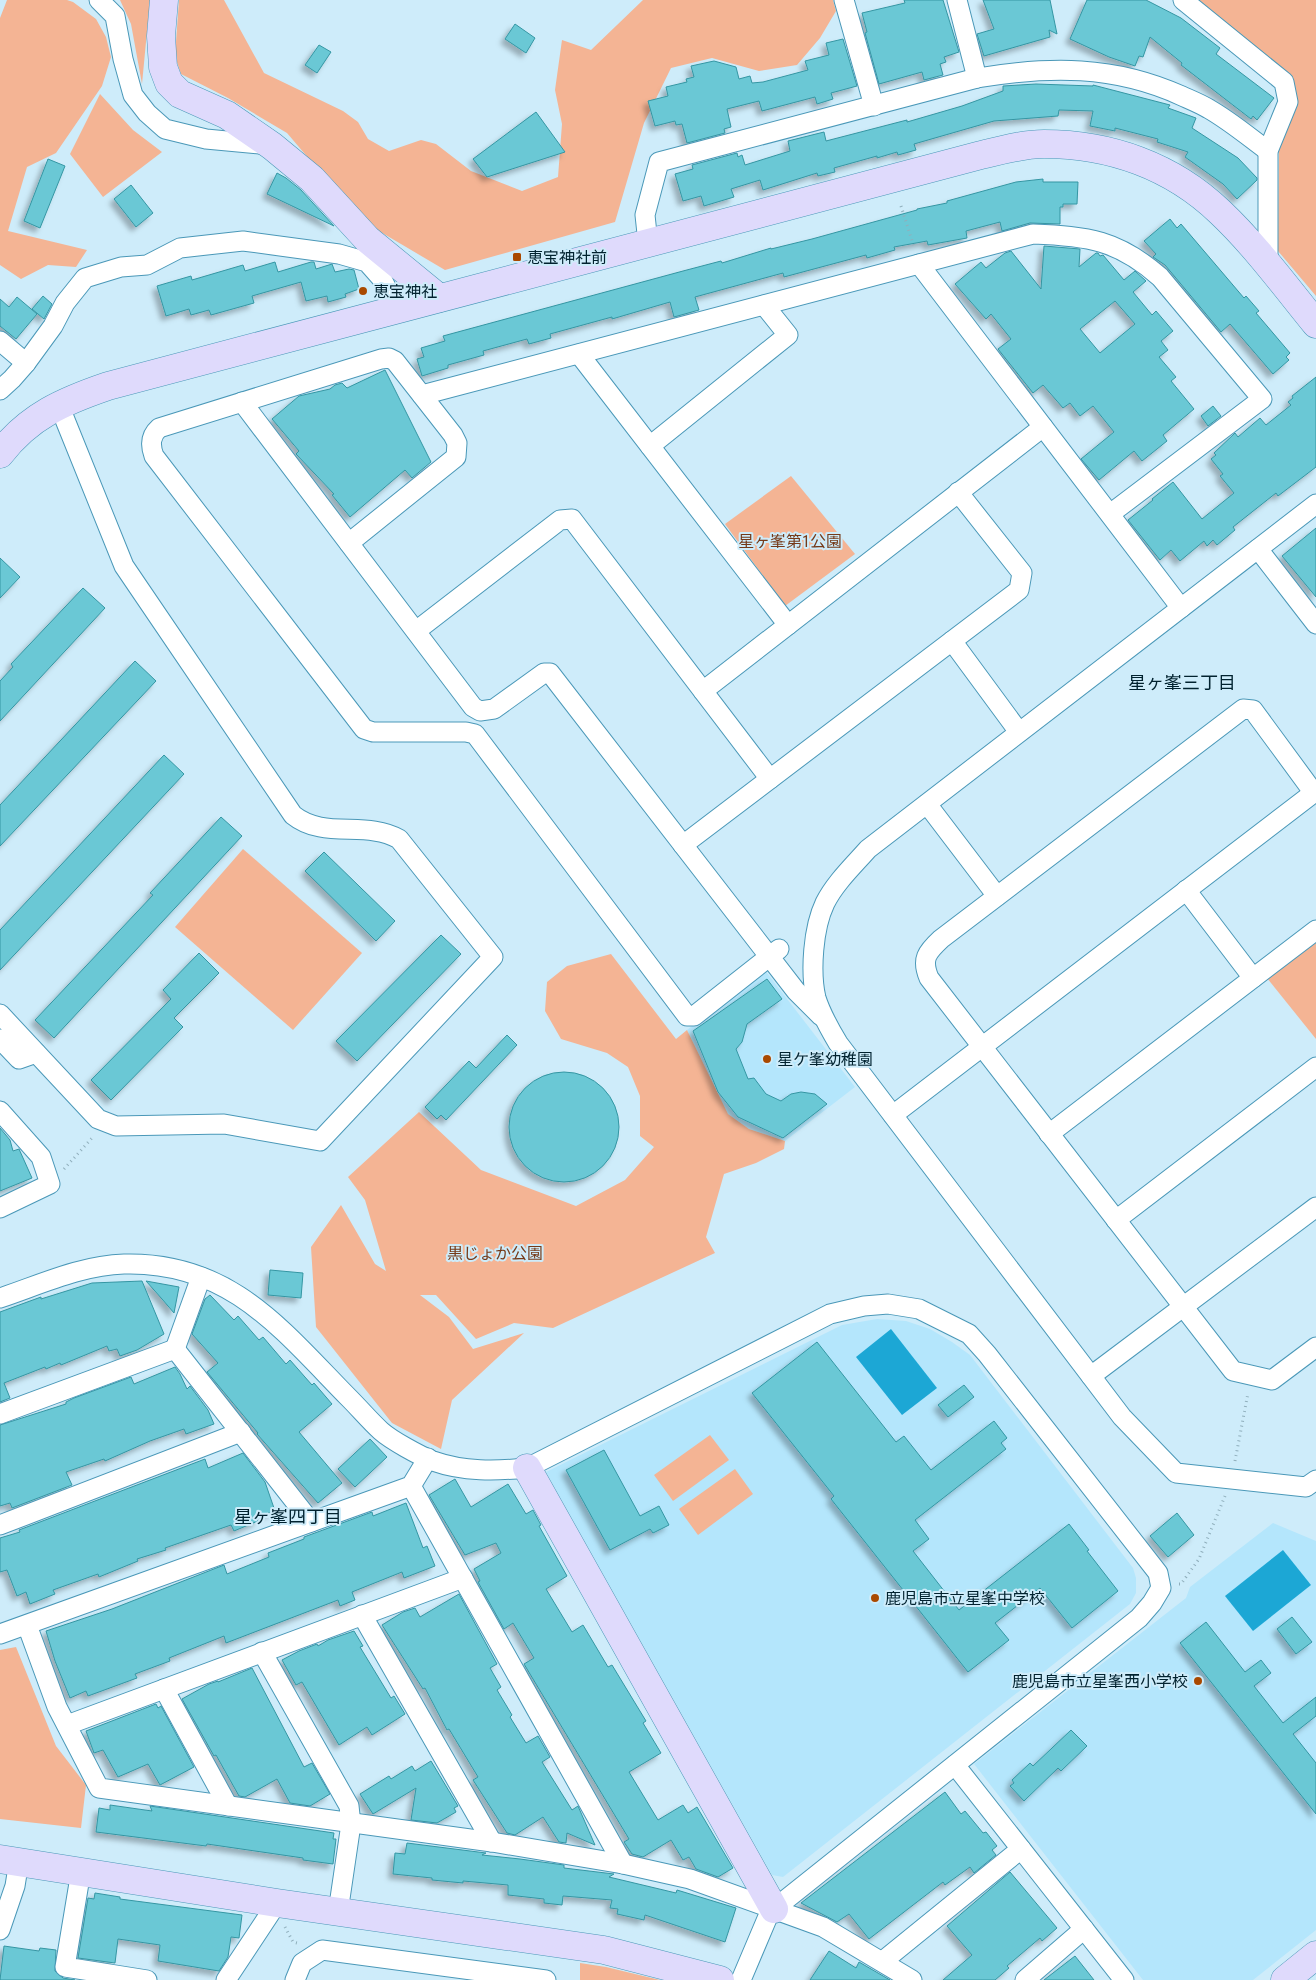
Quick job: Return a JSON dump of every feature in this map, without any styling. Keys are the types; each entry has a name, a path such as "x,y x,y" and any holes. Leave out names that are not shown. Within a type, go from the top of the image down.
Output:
{"street":[{"path":"99,0 114,16 122,59 133,95 146,114 165,129 206,139 272,146"},
{"path":"164,0 161,36 163,67 169,83 180,94 227,115 272,146 312,179 367,239 439,298"},
{"path":"844,0 874,106"},
{"path":"957,0 977,78"},
{"path":"1182,0 1284,82 1288,102 1268,150 1268,265"},
{"path":"648,243 645,215 659,162 977,78 1017,72 1066,69 1112,73 1161,87 1208,108 1268,150"},
{"path":"0,454 11,439 33,421 59,404 108,386 981,155 1010,148 1050,144 1088,147 1117,152 1171,175 1196,191 1220,212 1268,265 1316,324"},
{"path":"422,395 1033,234 1098,240 1124,250 1144,263 1160,277 1262,399 1110,514"},
{"path":"0,390 12,380 26,363 53,326 65,303 85,278 121,267 147,266 180,248 243,241 339,254 367,262 382,279 397,309"},
{"path":"919,264 1181,608"},
{"path":"650,446 788,335 764,305"},
{"path":"0,341 26,363"},
{"path":"579,354 788,625"},
{"path":"348,543 456,457 457,442 453,434 395,361 388,358 381,359 160,428 154,433 151,440 154,456 364,729 373,732 466,732 475,734 687,1016 694,1016 774,953"},
{"path":"242,402 473,707 480,711 494,708 544,673 550,673 683,845 774,953 796,991 824,1019"},
{"path":"0,1014 98,1119 106,1123 116,1126 224,1124 320,1141 493,957 399,839 388,833 375,830 318,828 303,823 293,815 124,566 59,404"},
{"path":"703,691 1043,427"},
{"path":"683,845 1020,590 1022,573 958,492"},
{"path":"1316,504 868,849 846,873 825,903 818,923 814,949 816,997 824,1019 838,1043 1122,1417 1176,1472 1306,1487 1316,1480"},
{"path":"416,631 560,520 572,519 770,779"},
{"path":"1258,549 1316,624"},
{"path":"952,641 1020,732"},
{"path":"893,1116 982,1047 1186,890 1315,792 1253,710 1243,708 941,939 926,957 925,968 929,978 982,1047 1049,1134 1183,1307 1232,1372 1272,1380 1316,1347"},
{"path":"926,804 997,896"},
{"path":"1186,890 1253,978"},
{"path":"1049,1134 1316,930"},
{"path":"0,1039 19,1059 36,1053"},
{"path":"1116,1220 1316,1067"},
{"path":"0,1111 41,1157 50,1184 0,1208"},
{"path":"1091,1376 1316,1206"},
{"path":"0,1298 83,1270 122,1264 154,1264 201,1277 238,1294 270,1318 382,1432 428,1458 468,1469 494,1471 527,1468 830,1314 864,1306 888,1304 919,1309 969,1334 988,1354 1158,1573 1161,1588 1152,1603 1138,1618 769,1914 741,1980"},
{"path":"0,1414 175,1349 201,1277"},
{"path":"175,1349 311,1522"},
{"path":"0,1525 240,1432"},
{"path":"0,1634 411,1486 428,1458"},
{"path":"527,1468 774,1910"},
{"path":"411,1486 623,1864"},
{"path":"67,1725 463,1578"},
{"path":"362,1615 492,1842"},
{"path":"27,1624 57,1707 99,1788 492,1842 623,1864 690,1879 824,1927 912,1980"},
{"path":"262,1652 349,1806 351,1824 338,1912"},
{"path":"164,1689 228,1806"},
{"path":"955,1765 1124,1980"},
{"path":"883,1961 1021,1849"},
{"path":"0,1930 15,1886 9,1860 279,1904 604,1950 720,1980"},
{"path":"81,1872 65,1967 147,1980"},
{"path":"226,1980 279,1904"},
{"path":"1025,1980 1084,1929"},
{"path":"295,1980 302,1963 322,1950 546,1980"},
{"path":"1285,1980 1316,1955"}],"path":[{"path":"901,206 919,264"},
{"path":"50,1184 106,1123"},
{"path":"1161,1588 1181,1584 1199,1559 1232,1479 1251,1376"},
{"path":"279,1904 282,1921 293,1942 322,1950"}],"shaded area":[{"name":"星ケ峯幼稚園","path":"764,969 855,1087 785,1141 749,1129 728,1114 687,1030"},
{"name":"鹿児島市立星峯中学校","path":"877,1319 906,1321 930,1329 970,1355 1133,1568 1136,1578 1136,1593 1130,1604 783,1877 772,1875 546,1472 842,1325"},
{"name":"鹿児島市立星峯西小学校","path":"1273,1523 1316,1541 1316,1930 1253,1980 1143,1980 974,1764 1186,1598 1190,1587"}],"green space":[{"path":"7,0 67,0 73,2 96,19 106,37 111,57 102,86 56,153 27,167 8,231 87,250 76,267 48,265 21,279 0,265 0,18"},
{"path":"120,0 150,0 142,84 131,24"},
{"path":"179,0 224,0 264,73 343,111 358,122 368,139 389,151 421,140 436,144 471,171 522,191 558,177 562,124 555,90 562,40 591,50 643,0 833,0 836,11 820,38 797,65 759,71 712,58 671,68 644,123 615,222 445,270 362,221 287,133 228,98 181,74 175,56"},
{"path":"1197,0 1316,0 1316,296 1278,251 1279,145 1298,104 1292,80"},
{"path":"100,94 133,130 162,152 103,197 70,154"},
{"name":"星ヶ峯第1公園","path":"791,476 855,554 785,606 725,524"},
{"path":"243,849 362,953 293,1030 175,927"},
{"path":"1316,940 1316,1039 1267,978"},
{"name":"黒じょか公園","path":"611,954 676,1039 687,1030 728,1114 749,1129 785,1141 784,1149 756,1163 724,1174 706,1237 715,1253 553,1328 514,1323 476,1339 436,1295 420,1295 449,1317 473,1349 524,1333 452,1400 441,1449 392,1423 316,1327 311,1247 341,1205 375,1264 386,1271 365,1200 348,1177 419,1112 481,1170 576,1206 625,1180 654,1147 640,1136 640,1096 628,1067 607,1053 561,1039 545,1011 547,982 567,966"},
{"path":"710,1435 729,1460 673,1501 654,1475"},
{"path":"735,1469 753,1494 698,1535 679,1509"},
{"path":"16,1647 56,1746 86,1785 81,1828 0,1819 0,1650"},
{"path":"580,1963 606,1967 660,1980 580,1980"}],"water":[{"path":"891,1329 937,1388 902,1415 856,1357"},
{"path":"1283,1550 1311,1585 1253,1631 1225,1596"}],"building":[{"path":"904,0 943,0 959,52 944,57 946,62 940,64 943,75 924,80 922,72 879,84 865,33 867,32 862,13 905,3"},
{"path":"983,0 1050,0 1057,34 1049,30 1050,37 984,56 977,34 994,29"},
{"path":"1087,0 1146,0 1181,18 1220,48 1216,54 1274,98 1257,120 1253,116 1251,119 1181,65 1182,63 1150,37 1143,57 1139,56 1135,66 1109,57 1070,39"},
{"path":"515,24 535,38 526,53 505,39"},
{"path":"843,39 857,86 831,93 833,99 817,104 815,97 762,111 759,101 727,109 731,127 724,129 725,133 687,143 682,124 676,125 675,121 655,126 648,101 668,96 666,87 687,82 686,79 694,77 691,66 714,61 736,67 739,79 750,76 752,83 763,82 808,70 805,61 829,55 826,43"},
{"path":"319,45 331,52 317,73 305,65"},
{"path":"1036,84 1093,85 1170,105 1168,108 1196,118 1192,128 1238,158 1257,180 1237,199 1223,184 1185,157 1188,152 1157,142 1158,139 1115,128 1115,131 1090,126 1093,111 1059,110 1058,116 994,121 914,144 916,150 898,155 897,152 877,158 877,156 834,168 835,172 818,176 817,173 763,190 760,180 731,189 734,197 704,206 701,196 683,201 675,174 693,169 692,165 737,153 738,157 742,155 745,165 790,151 788,141 824,132 826,141 907,120 907,122 962,106 1003,91 1003,86"},
{"path":"536,112 565,152 487,177 473,159"},
{"path":"48,159 65,166 40,228 24,221"},
{"path":"277,173 301,190 334,226 267,194"},
{"path":"1043,179 1043,182 1078,182 1077,204 1063,204 1063,207 1060,207 1060,224 1030,223 1002,231 1000,222 966,231 967,238 928,245 927,241 894,247 895,250 867,258 866,255 784,277 783,273 695,297 699,310 674,317 670,302 550,334 551,338 529,344 527,339 483,351 484,355 448,365 448,368 422,376 417,359 424,357 421,348 445,341 443,336 721,261 722,263 771,248 812,239 917,209 947,203 947,201 1016,182"},
{"path":"131,185 153,213 136,227 114,199"},
{"path":"1170,219 1177,228 1181,224 1244,298 1246,296 1259,311 1256,313 1290,353 1286,357 1289,360 1273,374 1230,324 1221,332 1165,265 1153,257 1156,254 1144,241"},
{"path":"1044,246 1080,249 1079,267 1098,253 1100,256 1103,255 1124,280 1135,271 1146,281 1133,292 1152,315 1156,311 1173,331 1161,341 1168,350 1159,357 1176,377 1171,381 1194,409 1163,435 1167,441 1142,461 1134,451 1099,480 1081,459 1114,432 1093,406 1080,416 1070,403 1063,408 1043,385 1033,393 998,349 1011,339 991,314 986,319 955,284 981,262 986,268 1005,253 1011,251 1041,289","holes":["1115,301 1135,324 1100,353 1080,329"]},
{"path":"275,262 278,272 311,262 314,262 316,269 332,264 335,272 349,269 354,270 359,289 345,294 346,297 328,302 327,296 306,301 301,282 252,296 254,303 211,315 209,310 191,315 189,309 166,316 157,286 191,276 192,280 243,265 245,271"},
{"path":"43,296 52,304 44,319 32,309"},
{"path":"17,297 37,314 16,339 0,326 0,299 9,307"},
{"path":"385,370 431,462 412,478 405,470 350,517 332,495 334,494 296,454 299,451 272,419 299,396 330,389 342,383 347,388"},
{"path":"1316,377 1316,467 1278,496 1276,493 1233,527 1235,530 1217,545 1213,540 1207,546 1204,541 1180,561 1171,550 1160,560 1128,520 1173,482 1202,519 1234,493 1220,476 1223,474 1211,459 1216,455 1214,453 1235,433 1238,437 1260,418 1266,425 1291,405 1288,402 1293,398 1292,396"},
{"path":"1213,406 1221,416 1208,426 1201,416"},
{"path":"1316,528 1316,597 1282,556"},
{"path":"0,558 20,577 0,598"},
{"path":"83,588 105,608 0,721 0,681 13,667 11,664"},
{"path":"135,661 156,681 0,846 0,805"},
{"path":"164,755 184,774 0,970 0,930"},
{"path":"221,817 242,836 54,1038 35,1020 153,895 150,893"},
{"path":"324,852 395,921 376,941 305,871"},
{"path":"441,935 461,954 357,1061 336,1041"},
{"path":"199,953 219,973 174,1018 183,1027 111,1100 91,1080 171,999 163,990"},
{"path":"767,979 782,999 747,1024 742,1042 736,1049 748,1079 754,1078 766,1094 781,1101 791,1094 801,1092 815,1094 827,1104 783,1138 738,1117 718,1092 693,1031"},
{"path":"507,1035 517,1045 446,1120 441,1115 437,1119 425,1107 469,1061 476,1068"},
{"path":"564,1072 585,1076 603,1088 615,1106 619,1127 615,1148 603,1166 585,1178 564,1182 543,1178 525,1166 513,1148 509,1127 513,1106 525,1088 543,1076"},
{"path":"0,1128 10,1140 13,1151 19,1149 32,1178 0,1191"},
{"path":"270,1270 303,1273 301,1298 268,1295"},
{"path":"142,1281 164,1334 137,1350 120,1356 117,1349 109,1351 107,1346 61,1365 60,1363 46,1369 45,1367 4,1383 10,1398 0,1402 0,1312 41,1297 41,1299 92,1283"},
{"path":"146,1281 179,1287 174,1313 162,1299"},
{"path":"210,1295 234,1320 238,1316 259,1340 263,1337 286,1364 290,1360 332,1404 299,1432 342,1483 318,1503 257,1434 207,1372 218,1363 192,1334 205,1299"},
{"path":"817,1342 896,1442 904,1436 931,1470 994,1421 1007,1438 1001,1443 1006,1449 915,1520 929,1539 913,1551 959,1610 1069,1524 1118,1591 1072,1628 1040,1588 995,1623 1009,1640 968,1672 831,1499 834,1496 752,1393"},
{"path":"175,1367 187,1389 190,1386 208,1410 214,1424 186,1434 184,1429 150,1441 105,1461 104,1459 66,1472 72,1485 12,1508 10,1503 0,1506 0,1425 66,1404 66,1402 74,1398 131,1377 134,1384"},
{"path":"964,1385 974,1397 948,1417 938,1405"},
{"path":"370,1439 387,1457 355,1487 338,1469"},
{"path":"604,1450 640,1516 659,1506 669,1525 653,1533 650,1529 610,1550 566,1470"},
{"path":"243,1453 265,1482 275,1511 256,1517 258,1521 234,1531 231,1525 165,1548 166,1550 137,1559 138,1561 99,1577 98,1574 53,1590 55,1594 30,1604 26,1592 17,1596 7,1570 0,1572 0,1538 20,1532 19,1530 205,1459 208,1468"},
{"path":"455,1479 471,1507 508,1484 526,1514 533,1510 541,1525 539,1526 567,1576 546,1589 572,1632 583,1625 608,1667 612,1665 646,1721 643,1723 661,1753 629,1772 658,1820 683,1805 688,1813 697,1807 733,1868 718,1877 696,1869 689,1857 683,1860 671,1840 643,1857 632,1854 624,1842 629,1839 524,1664 534,1658 513,1623 504,1629 478,1582 480,1581 474,1569 501,1553 496,1543 465,1555 429,1495"},
{"path":"406,1503 423,1548 427,1546 435,1566 404,1578 402,1572 352,1592 355,1600 340,1606 338,1600 226,1643 224,1636 169,1658 170,1661 135,1674 137,1678 88,1696 86,1691 70,1698 55,1661 46,1631 112,1609 224,1565 227,1574 269,1557 268,1553 304,1539 304,1537 372,1512 373,1516"},
{"path":"1177,1513 1194,1535 1168,1557 1150,1536"},
{"path":"459,1594 497,1664 490,1668 501,1687 497,1690 512,1715 510,1717 526,1743 538,1736 550,1757 542,1762 572,1810 578,1806 595,1845 567,1833 566,1843 559,1842 543,1817 515,1835 507,1833 473,1780 478,1777 449,1729 447,1730 425,1688 423,1689 382,1625 403,1612 415,1608 420,1617"},
{"path":"1292,1617 1312,1642 1296,1654 1277,1629"},
{"path":"1206,1622 1245,1672 1261,1660 1271,1673 1254,1686 1283,1723 1316,1697 1316,1716 1293,1734 1316,1763 1316,1814 1180,1643"},
{"path":"354,1631 363,1646 360,1647 391,1698 394,1696 405,1714 372,1735 367,1727 339,1745 302,1682 296,1685 282,1660 299,1651 317,1644 318,1646 328,1640"},
{"path":"252,1668 304,1767 312,1763 330,1794 310,1806 290,1803 277,1779 245,1797 239,1796 182,1699 209,1684"},
{"path":"156,1704 158,1708 161,1706 194,1767 160,1785 148,1764 118,1777 103,1750 94,1753 86,1731"},
{"path":"1071,1730 1087,1746 1061,1771 1058,1768 1024,1801 1010,1786 1014,1783 1012,1780 1030,1763 1033,1766"},
{"path":"431,1761 458,1806 454,1808 456,1812 437,1823 411,1820 416,1788 373,1814 360,1794 389,1776 391,1779 412,1766 415,1771"},
{"path":"945,1792 961,1814 965,1811 983,1833 986,1832 997,1846 992,1850 996,1855 974,1873 970,1867 945,1885 943,1882 869,1939 849,1914 837,1922 801,1903"},
{"path":"110,1805 152,1811 150,1806 334,1833 333,1839 336,1839 333,1864 207,1844 206,1846 96,1832 99,1808 110,1810"},
{"path":"407,1843 486,1853 482,1855 564,1865 564,1868 614,1874 609,1877 676,1893 677,1890 736,1908 725,1942 645,1915 644,1920 617,1914 618,1909 610,1908 612,1900 563,1896 562,1905 544,1903 544,1899 508,1895 508,1885 463,1881 463,1883 393,1874 395,1853 405,1854"},
{"path":"1010,1872 1057,1928 1042,1941 1040,1938 1007,1966 1009,1968 995,1980 943,1980 972,1955 947,1926"},
{"path":"95,1893 120,1897 120,1899 242,1915 239,1938 231,1937 228,1957 219,1971 158,1961 160,1945 118,1939 115,1963 78,1958 88,1898 94,1899"},
{"path":"4,1946 39,1951 40,1948 56,1950 55,1971 63,1978 75,1980 0,1980"},
{"path":"829,1951 856,1968 859,1962 890,1980 810,1980"},
{"path":"1075,1956 1094,1980 1044,1980"}],"place":[{"name":"恵宝神社前","path":"517,257"},
{"name":"恵宝神社","path":"363,291"},
{"name":"星ケ峯幼稚園","path":"767,1059"},
{"name":"鹿児島市立星峯中学校","path":"875,1598"},
{"name":"鹿児島市立星峯西小学校","path":"1198,1681"}],"district":[{"name":"星ヶ峯三丁目","path":"1182,683"},
{"name":"星ヶ峯四丁目","path":"288,1517"}]}
